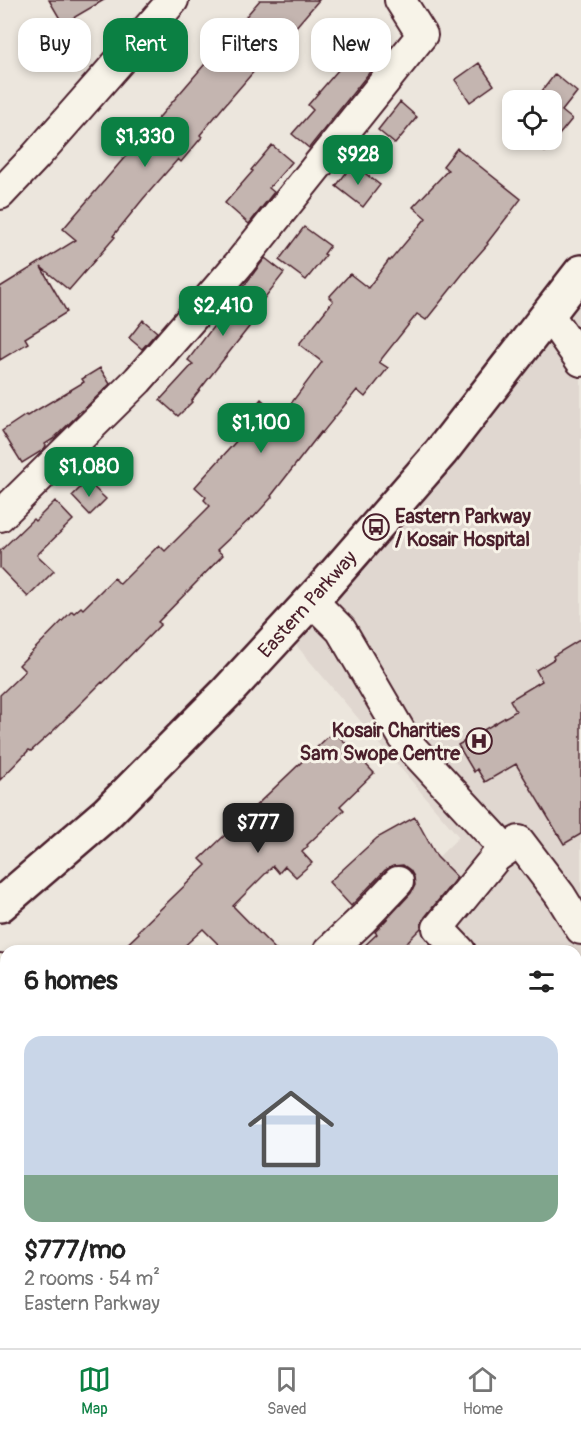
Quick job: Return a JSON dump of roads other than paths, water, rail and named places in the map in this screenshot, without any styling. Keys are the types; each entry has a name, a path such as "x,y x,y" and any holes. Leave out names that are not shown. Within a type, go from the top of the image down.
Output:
{"main road":[{"name":"Eastern Parkway","path":"0,904 107,813 312,601 441,452 581,272"}],"street":[{"path":"0,516 138,380 238,266 422,35 400,0"},
{"path":"0,194 35,157 164,4"},
{"path":"548,314 581,361"},
{"path":"312,601 341,630 406,743 511,847"},
{"path":"454,945 438,928 496,857 519,841 560,895 581,929"},
{"path":"335,945 398,882"}],"place":[{"name":"Eastern Parkway / Kosair Hospital","path":"376,527"},
{"name":"Kosair Charities Sam Swope Centre","path":"479,741"}]}
